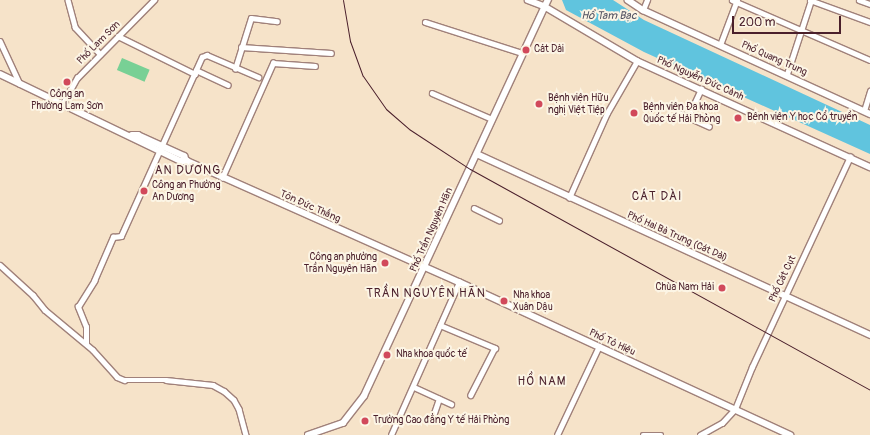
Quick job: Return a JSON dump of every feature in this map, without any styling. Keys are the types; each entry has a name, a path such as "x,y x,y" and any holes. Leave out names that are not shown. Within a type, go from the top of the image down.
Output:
{"main road":[{"name":"Phố Nguyễn Đức Cảnh","path":"528,0 544,6 637,61 870,167"},
{"name":"Phố Trần Nguyên Hãn","path":"308,435 343,423 353,413 364,396 425,268 522,53 548,0"},
{"name":"Phố Quang Trung","path":"628,0 643,10 787,74 870,114"},
{"name":"Tôn Đức Thắng","path":"0,74 132,135 138,135 160,148 184,156 187,161 222,178 425,268"},
{"name":"Phố Hai Bà Trưng (Cát Dài)","path":"477,154 569,198 870,335"},
{"name":"Phố Tô Hiệu","path":"425,268 459,282 790,435"}],"street":[{"path":"68,0 75,27 100,54"},
{"name":"Phố Lam Sơn","path":"63,103 77,78 154,0"},
{"path":"643,10 647,0"},
{"path":"787,74 810,0 870,22"},
{"path":"860,0 870,4"},
{"path":"720,45 735,1 870,60"},
{"path":"236,69 241,47 251,18 277,21"},
{"path":"425,22 522,53"},
{"path":"118,36 195,72 228,85"},
{"path":"0,41 20,84"},
{"path":"241,47 331,53"},
{"path":"86,343 86,327 78,306 94,281 114,237 121,236 202,57 207,55 258,78"},
{"path":"569,198 607,114 637,61"},
{"path":"222,178 273,63 315,66"},
{"path":"688,117 701,89"},
{"path":"864,111 870,91"},
{"path":"432,93 492,119"},
{"path":"677,112 709,126"},
{"name":"Phố Cát Cụt","path":"700,435 722,423 735,409 785,296 850,157"},
{"path":"474,208 499,220"},
{"path":"0,265 33,295 45,310 86,343 108,370 124,380 190,382 213,385 224,391 239,409 246,435"},
{"path":"391,435 414,387 459,282"},
{"path":"440,325 495,348 472,395"},
{"path":"557,435 598,346"},
{"path":"414,387 451,404"},
{"path":"432,419 439,399"},
{"path":"643,435 662,435"}],"green space":[{"path":"122,58 150,70 145,82 117,70"}],"water":[{"name":"Hồ Tam Bạc","path":"562,0 613,0 644,20 870,125 870,154 644,52 566,10"}],"railway":[{"path":"343,0 350,41 363,76 386,109 409,129 470,169 870,390"}],"place":[{"name":"Cát Dài","path":"526,50"},
{"name":"Công an Phường Lam Sơn","path":"67,82"},
{"name":"Bệnh viện Hữu nghị Việt Tiệp","path":"539,104"},
{"name":"Bệnh viện Đa khoa Quốc tế Hải Phòng","path":"634,113"},
{"name":"Bênh viện Y học Cổ truyền","path":"738,118"},
{"name":"Công an Phường An Dương","path":"144,191"},
{"name":"Công an phường Trần Nguyên Hãn","path":"385,263"},
{"name":"Chùa Nam Hải","path":"722,288"},
{"name":"Nha khoa Xuân Dậu","path":"504,301"},
{"name":"Nha khoa quốc tế","path":"387,355"},
{"name":"Trường Cao đẳng Y tế Hải Phòng","path":"365,421"}],"district":[{"name":"AN DƯƠNG","path":"188,171"},
{"name":"CÁT DÀI","path":"657,197"},
{"name":"TRẦN NGUYÊN HÃN","path":"426,294"},
{"name":"HỒ NAM","path":"542,382"}]}
